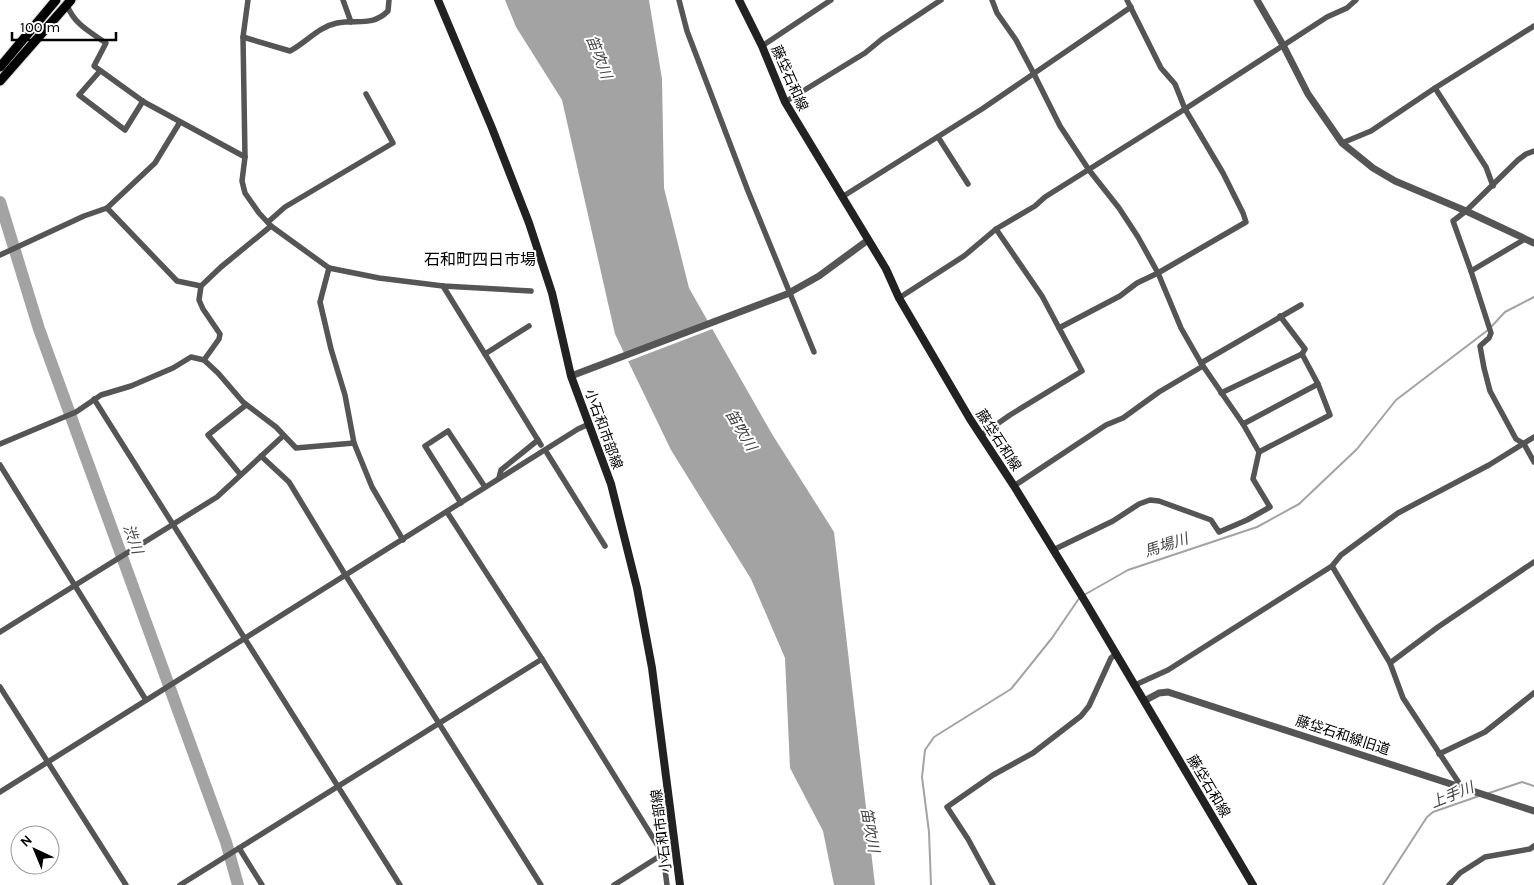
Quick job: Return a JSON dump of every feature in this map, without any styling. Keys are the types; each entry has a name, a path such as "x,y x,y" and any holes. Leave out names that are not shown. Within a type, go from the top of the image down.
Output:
{"highway":[{"path":"0,67 56,0"},
{"path":"0,81 67,2"}],"main road":[{"name":"小石和市部線","path":"438,0 492,128 529,223 552,293 571,376 611,484 639,597 658,712 680,885"},
{"name":"藤垈石和線","path":"739,0 762,46 785,102 886,269 899,298 980,436 1014,486 1077,588 1253,885"}],"street":[{"path":"248,0 243,37 244,157 242,181 245,193 269,224 329,268 379,278 443,286 531,291"},
{"path":"343,0 351,22"},
{"path":"243,37 290,51 324,26 382,18 388,11 389,0"},
{"path":"679,0 687,31 748,191 814,352"},
{"path":"762,46 831,0"},
{"path":"785,102 865,53 882,39 941,0"},
{"path":"992,0 997,13 1016,40 1060,126 1089,170 1119,208 1138,237 1158,273 1181,328 1202,365 1243,424 1259,452 1253,479 1270,507 1247,520 1219,532 1211,520 1159,501 1150,500 1139,504 1113,521 1053,550"},
{"path":"1059,328 1120,296 1137,283 1158,273 1246,222 1223,173 1185,110 1175,84 1161,68 1127,0"},
{"path":"1257,0 1308,94 1342,143 1373,168 1395,181 1466,211 1534,243"},
{"path":"899,298 964,256 996,229 1035,206 1045,197 1185,110 1327,17 1347,8 1356,0"},
{"path":"67,2 71,16 106,43 94,66 143,101 244,157"},
{"path":"842,197 1034,74 1131,7"},
{"path":"1342,143 1371,131 1534,26"},
{"path":"100,71 79,95 124,130 143,101"},
{"path":"1435,88 1486,167 1493,186"},
{"path":"204,360 219,339 220,334 199,300 202,286 285,207 393,143 366,94"},
{"path":"0,255 84,216 107,208 155,163 180,122"},
{"path":"938,137 968,184"},
{"path":"1534,151 1518,160 1493,186 1453,221 1491,333 1489,338 1480,346 1490,391 1516,439 1524,444 1534,462"},
{"path":"107,208 177,281 202,286"},
{"path":"980,436 1010,414 1082,370 1042,296 996,229"},
{"path":"1471,271 1525,239"},
{"path":"571,376 789,294 819,276 868,240"},
{"path":"329,268 320,302 331,349 345,395 354,443 372,487 403,540"},
{"path":"443,286 540,443 500,470 499,478"},
{"path":"1014,486 1106,425 1123,418 1159,392 1280,316 1301,305"},
{"path":"1221,393 1302,354 1305,349 1280,316"},
{"path":"485,354 529,326"},
{"path":"1259,452 1330,415 1318,384 1302,354"},
{"path":"0,444 76,412 94,399 173,368 191,357 204,360 246,404 276,427 296,448 354,443"},
{"path":"1243,424 1318,384"},
{"path":"94,399 400,885"},
{"path":"240,474 208,435 246,404"},
{"path":"0,792 499,478 589,424"},
{"path":"461,503 425,446 448,431 485,488"},
{"path":"0,632 216,497 283,436"},
{"path":"1135,685 1168,670 1332,566 1341,555 1398,513 1489,465 1534,437"},
{"path":"547,453 605,546"},
{"path":"261,456 289,482 540,885"},
{"path":"0,465 146,700"},
{"path":"446,512 542,659 663,854 666,885"},
{"path":"1390,663 1438,627 1534,562"},
{"path":"1332,566 1390,663 1403,698 1461,786"},
{"path":"993,885 968,839 947,808 993,775 1033,753 1081,716 1089,706 1111,658 1116,654"},
{"path":"180,885 542,659"},
{"path":"0,687 126,885"},
{"name":"藤垈石和線旧道","path":"1144,701 1168,692 1534,811"},
{"path":"1439,754 1485,732 1534,693"},
{"path":"1449,885 1460,873 1484,857 1530,849 1534,846"},
{"path":"237,850 262,885"},
{"path":"614,885 663,854"}],"water":[{"name":"笛吹川","path":"505,0 649,0 662,79 664,188 689,288 772,434 834,532 875,885 834,885 823,831 790,768 785,658 751,579 671,450 615,334 562,100 516,27"}],"pier":[{"path":"710,320 715,328 626,362 622,354"}],"waterway":[{"name":"渋川","path":"0,202 39,329 226,842 238,885"},
{"name":"馬場川","path":"1491,327 1505,312 1534,297"},
{"name":"馬場川","path":"1084,595 1128,570 1257,527 1299,504 1357,449 1396,400 1488,330"},
{"name":"馬場川","path":"931,885 929,832 922,777 925,750 934,737 1011,689 1052,638 1080,597"},
{"name":"上手川","path":"1489,793 1522,782 1534,786"},
{"name":"上手川","path":"1383,885 1427,817 1433,812 1479,796"}],"district":[{"name":"石和町四日市場","path":"480,259"}]}
